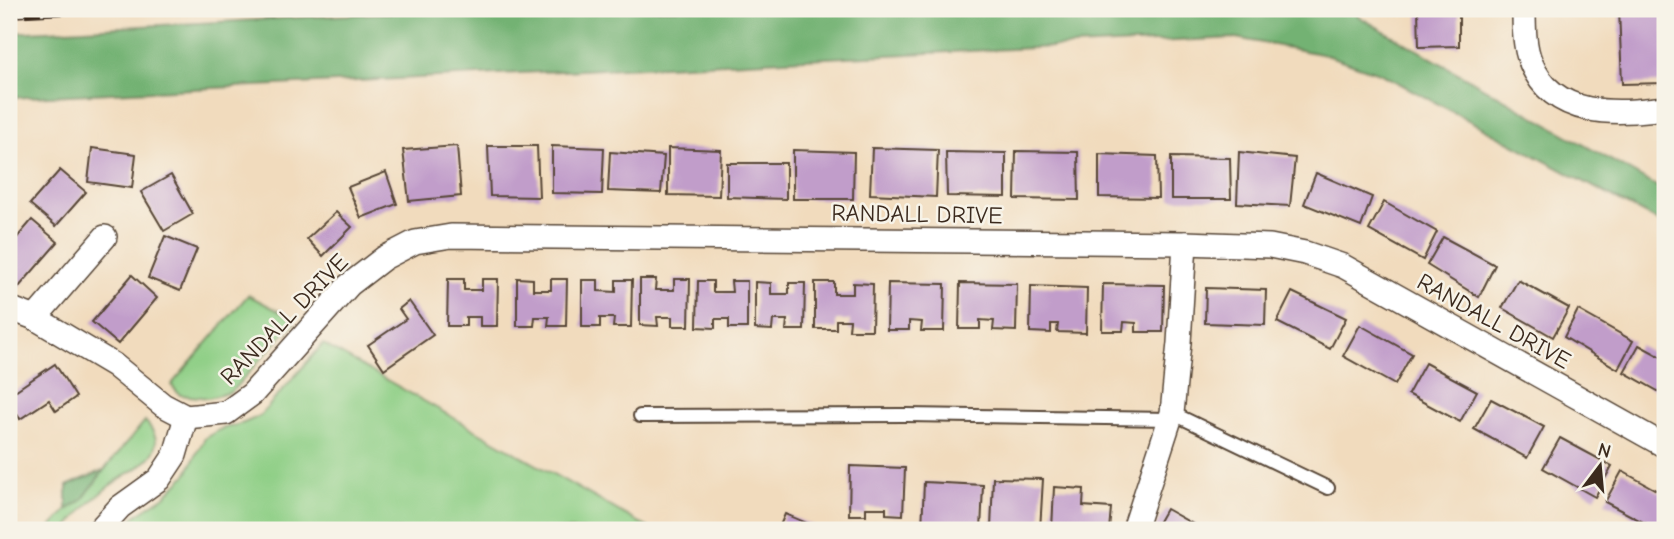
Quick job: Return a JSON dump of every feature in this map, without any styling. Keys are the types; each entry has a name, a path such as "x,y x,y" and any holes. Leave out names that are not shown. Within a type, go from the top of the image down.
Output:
{"street":[{"path":"1524,9 1530,62 1545,87 1565,102 1601,111 1635,111 1665,107"},
{"name":"RANDALL DRIVE","path":"186,417 226,413 252,394 349,285 384,258 415,242 465,236 1185,243 1270,246 1305,253 1343,267 1665,446"},
{"path":"35,318 105,237"},
{"path":"1133,530 1171,416 1185,243"},
{"path":"10,311 35,318 114,365 163,405 186,417 175,454 159,478 120,508 99,530"}],"lane":[{"path":"640,416 1171,416 1328,488"}],"green space":[{"path":"464,9 1357,9 1358,16 1665,191 1665,225 1382,74 1326,55 1236,38 9,98 9,33"},
{"path":"248,295 290,317 294,323 231,392 209,398 180,395 171,385"},
{"path":"323,344 652,530 119,530 165,496 187,474 205,438 221,429 260,416"},
{"path":"145,421 154,433 154,452 138,467 108,487 66,530 51,530 67,510 82,500"},
{"path":"104,470 82,500 67,510 67,486"}],"building":[{"path":"1418,9 1459,9 1459,46 1419,47"},
{"path":"1619,9 1663,9 1665,83 1622,84"},
{"path":"457,146 461,196 409,201 403,150"},
{"path":"488,146 537,146 539,197 490,196"},
{"path":"552,146 604,148 602,194 552,193"},
{"path":"92,148 136,154 132,188 88,182"},
{"path":"668,148 721,150 719,196 668,195"},
{"path":"872,148 938,150 936,197 870,194"},
{"path":"793,150 854,152 853,199 793,199"},
{"path":"1016,151 1078,152 1079,200 1015,199"},
{"path":"610,152 664,156 661,193 608,191"},
{"path":"946,152 1006,153 1006,197 947,196"},
{"path":"1239,152 1295,158 1290,206 1237,203"},
{"path":"1099,154 1157,156 1158,198 1099,197"},
{"path":"1171,157 1230,158 1231,199 1171,199"},
{"path":"727,163 786,163 786,199 727,197"},
{"path":"60,170 86,192 56,226 30,204"},
{"path":"386,172 397,204 361,218 348,187"},
{"path":"1316,173 1372,197 1361,227 1304,204"},
{"path":"171,175 193,214 164,231 141,192"},
{"path":"1384,202 1437,232 1423,260 1369,230"},
{"path":"336,212 352,227 323,256 307,239"},
{"path":"32,220 58,242 18,288 9,280 9,247"},
{"path":"165,236 197,249 180,291 148,278"},
{"path":"1443,237 1495,265 1479,297 1427,265"},
{"path":"132,275 157,298 118,344 92,322"},
{"path":"517,278 533,279 533,290 551,290 551,279 567,279 566,326 548,326 549,317 535,317 534,326 517,326"},
{"path":"448,279 464,279 464,290 482,290 482,279 498,279 497,326 480,326 480,317 466,317 466,326 447,326"},
{"path":"640,279 656,279 655,290 674,290 674,279 690,279 689,326 672,326 672,317 657,317 658,326 640,325"},
{"path":"582,280 598,280 598,291 616,292 616,280 632,280 631,327 613,327 614,318 600,318 600,327 582,327"},
{"path":"1518,280 1569,308 1553,337 1502,308"},
{"path":"698,281 713,281 713,292 732,292 731,281 747,281 747,328 729,328 729,319 715,319 715,328 697,327"},
{"path":"755,282 771,283 771,294 789,294 789,283 805,283 804,330 786,330 787,320 773,320 772,330 755,329"},
{"path":"815,282 834,282 834,294 853,294 853,283 873,284 872,330 849,330 850,320 836,320 836,329 815,329"},
{"path":"888,283 945,284 944,331 921,331 922,322 909,321 909,330 887,330"},
{"path":"960,283 1017,284 1016,331 993,330 994,321 980,320 980,329 959,329"},
{"path":"1103,284 1164,285 1163,332 1136,332 1136,323 1124,322 1123,331 1102,331"},
{"path":"1031,286 1087,288 1086,333 1057,332 1058,324 1051,324 1051,333 1030,332"},
{"path":"1206,288 1266,290 1265,325 1205,323"},
{"path":"1292,292 1346,318 1330,349 1277,322"},
{"path":"409,301 433,335 384,369 368,345 406,319 399,309"},
{"path":"1578,310 1633,341 1618,369 1564,337"},
{"path":"1360,325 1412,354 1395,385 1343,356"},
{"path":"1639,345 1665,359 1665,395 1624,372"},
{"path":"1425,363 1477,391 1460,422 1408,394"},
{"path":"55,364 76,397 56,411 49,400 20,419 9,401 9,395"},
{"path":"1491,399 1544,427 1527,458 1474,429"},
{"path":"1560,438 1612,466 1595,497 1543,468"},
{"path":"850,466 905,468 903,515 886,514 886,508 866,508 866,515 849,515"},
{"path":"1622,471 1665,495 1665,517 1658,530 1605,502"},
{"path":"993,478 1043,479 1040,530 991,529"},
{"path":"924,482 983,485 981,530 922,529"},
{"path":"1054,487 1084,489 1083,506 1111,508 1109,530 1052,530"},
{"path":"1166,509 1193,524 1206,530 1154,530"},
{"path":"785,514 823,530 778,530"}],"railway":[{"path":"9,14 105,9"}]}
